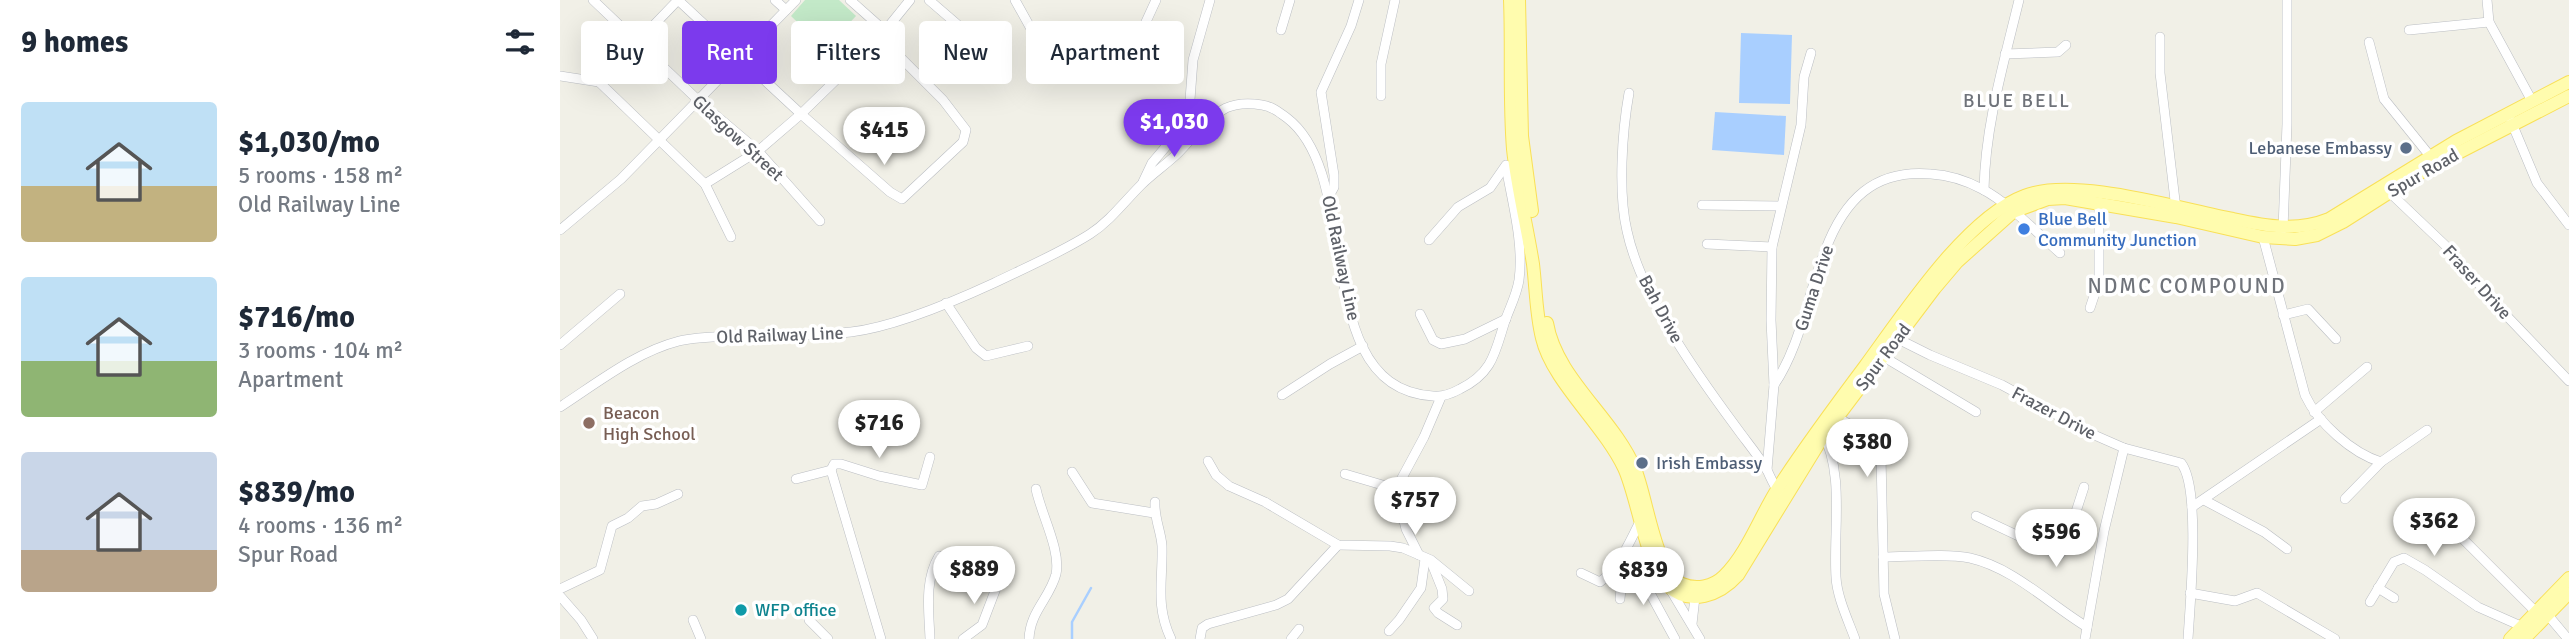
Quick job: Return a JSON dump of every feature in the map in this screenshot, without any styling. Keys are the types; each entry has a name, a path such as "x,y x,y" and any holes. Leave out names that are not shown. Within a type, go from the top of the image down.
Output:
{"main road":[{"name":"Spur Road","path":"1510,0 1514,152 1543,342 1610,443 1634,492 1657,569 1669,587"},
{"name":"Spur Road","path":"1520,0 1523,155 1548,330 1560,368 1625,447 1643,491 1662,560 1675,580 1691,587 1713,584 1731,568 1762,525"},
{"name":"Spur Road","path":"2510,119 2532,101 2566,90"},
{"name":"Spur Road","path":"1695,597 1709,595 1730,584 1738,575 1781,493 1821,431 1892,336 1967,238 2024,196 2065,188 2099,192 2263,237 2329,219 2386,189 2424,163 2566,90"},
{"name":"Spur Road","path":"2009,209 2048,199 2065,198 2176,213 2283,233"},
{"name":"Spur Road","path":"1869,367 1884,357 1892,336"},
{"path":"2524,639 2569,578"},
{"path":"1669,587 1695,597"},
{"path":"2510,639 2521,626 2569,593"}],"street":[{"name":"Glasgow Street","path":"593,0 615,21"},
{"path":"658,21 678,0 700,21"},
{"path":"775,0 786,10"},
{"path":"775,21 796,0"},
{"path":"850,0 870,21"},
{"path":"893,21 910,0"},
{"path":"929,0 953,21"},
{"path":"1015,0 1027,21"},
{"path":"1146,21 1156,0"},
{"name":"Old Railway Line","path":"1143,182 1152,163 1185,124 1189,113 1193,60 1210,0"},
{"path":"1281,30 1290,0"},
{"path":"1328,198 1334,187 1334,175 1321,92 1351,26 1359,0"},
{"path":"1381,96 1381,64 1395,0"},
{"path":"1984,190 1986,157 2005,54 2019,0"},
{"path":"2283,233 2287,124 2287,0"},
{"path":"2487,0 2489,22 2532,101"},
{"path":"2409,30 2489,22"},
{"path":"2160,37 2160,73 2176,213"},
{"path":"2368,42 2384,99 2424,163"},
{"path":"2005,54 2058,52 2066,45"},
{"path":"1767,470 1774,385 1772,247 1801,125 1804,77 1811,53"},
{"path":"768,84 890,192 902,199 963,142 966,136 963,124 905,58"},
{"name":"Glasgow Street","path":"668,72 758,151 820,221"},
{"path":"560,76 581,79"},
{"path":"601,84 705,184 731,237"},
{"path":"560,230 621,179 715,84"},
{"path":"705,184 758,151 832,84"},
{"name":"Bah Drive","path":"1629,93 1623,136 1623,169 1624,216 1632,250 1657,305 1688,359 1781,493"},
{"name":"Old Railway Line","path":"560,407 635,360 678,341 851,332 872,328 946,303 992,284 1091,234 1115,214 1143,182 1163,167 1209,120 1237,104 1263,105 1274,109 1304,134 1313,148 1328,198 1346,297 1363,346 1378,371 1389,383 1419,396 1441,397"},
{"path":"2510,119 2537,183 2569,225"},
{"path":"1429,240 1458,207 1490,188 1514,152"},
{"path":"1457,625 1438,613 1434,607 1443,599 1442,589 1406,529 1396,489 1424,437 1441,397 1474,382 1489,368 1496,353 1519,280 1519,261 1506,166"},
{"name":"Guma Drive","path":"1774,385 1796,342 1810,290 1826,248 1844,214 1864,190 1884,178 1911,172 1940,175 1984,190 2060,253"},
{"name":"Fraser Drive","path":"2386,189 2446,247 2569,381"},
{"path":"2090,309 2099,281 2099,203"},
{"path":"1702,205 1780,206"},
{"path":"2263,237 2305,395 2318,416 2363,454 2381,462"},
{"path":"1707,244 1772,247"},
{"path":"560,345 620,294"},
{"path":"946,303 976,348 986,356 1028,346"},
{"path":"2283,315 2308,309 2336,339"},
{"path":"1420,314 1433,340 1441,345 1465,339 1506,318"},
{"name":"Frazer Drive","path":"1892,336 2002,386 2092,434 2124,448 2181,463 2188,475 2192,508"},
{"path":"1282,395 1330,363 1363,346"},
{"path":"1884,357 1976,412"},
{"path":"2188,639 2192,508 2318,416 2367,367"},
{"path":"1833,415 1867,433 1876,442 1881,456 1886,603 1895,639"},
{"path":"2345,499 2381,462 2427,429"},
{"path":"1821,431 1833,473 1836,500 1836,581 1855,639"},
{"path":"2085,639 2104,531 2124,448"},
{"path":"881,639 831,470 834,464 841,464 922,485 930,457"},
{"path":"1208,461 1216,475 1229,486 1265,502 1338,545 1390,546 1425,558 1469,591"},
{"path":"796,479 831,470"},
{"path":"1072,472 1092,503 1155,508 1162,544 1160,601 1170,639"},
{"path":"1345,474 1396,489"},
{"path":"1976,516 2059,555 2064,549 2084,486"},
{"path":"1029,639 1031,622 1055,578 1057,560 1036,489"},
{"path":"560,589 600,570 612,526 628,518 642,506 656,504 678,494"},
{"path":"2204,500 2264,532 2287,549"},
{"path":"1581,573 1600,582 1618,565 1641,519"},
{"path":"2460,536 2568,639"},
{"path":"1200,639 1202,628 1208,624 1288,600 1338,545"},
{"path":"930,639 928,591 934,564 939,556"},
{"path":"1883,557 1968,558 1988,564 2031,588 2087,627"},
{"path":"1389,631 1420,588 1425,558"},
{"path":"2370,602 2394,562 2404,558 2425,569 2478,607 2521,626"},
{"path":"1618,565 1620,599"},
{"path":"1618,565 1637,576 1650,589 1675,639"},
{"path":"963,639 982,625 998,583"},
{"path":"1669,587 1700,639"},
{"path":"2378,588 2395,598"},
{"path":"2190,593 2235,601 2257,593 2335,639"},
{"path":"560,596 593,639"},
{"path":"1692,624 1695,597"},
{"path":"693,620 701,639"},
{"path":"809,621 828,639"},
{"path":"1291,639 1298,629"}],"green space":[{"path":"805,0 839,0 856,16 851,21 796,21 791,16"}],"water":[{"path":"1741,33 1792,35 1790,104 1739,103"},
{"path":"1715,112 1786,116 1784,155 1712,150"}],"waterway":[{"path":"1072,639 1072,622 1091,588"}],"place":[{"name":"Lebanese Embassy","path":"2406,148"},
{"name":"Blue Bell Community Junction","path":"2024,229"},
{"name":"Beacon High School","path":"589,423"},
{"name":"Irish Embassy","path":"1642,463"},
{"name":"WFP office","path":"741,610"}],"district":[{"name":"BLUE BELL","path":"2017,100"},
{"name":"NDMC COMPOUND","path":"2187,286"}]}
